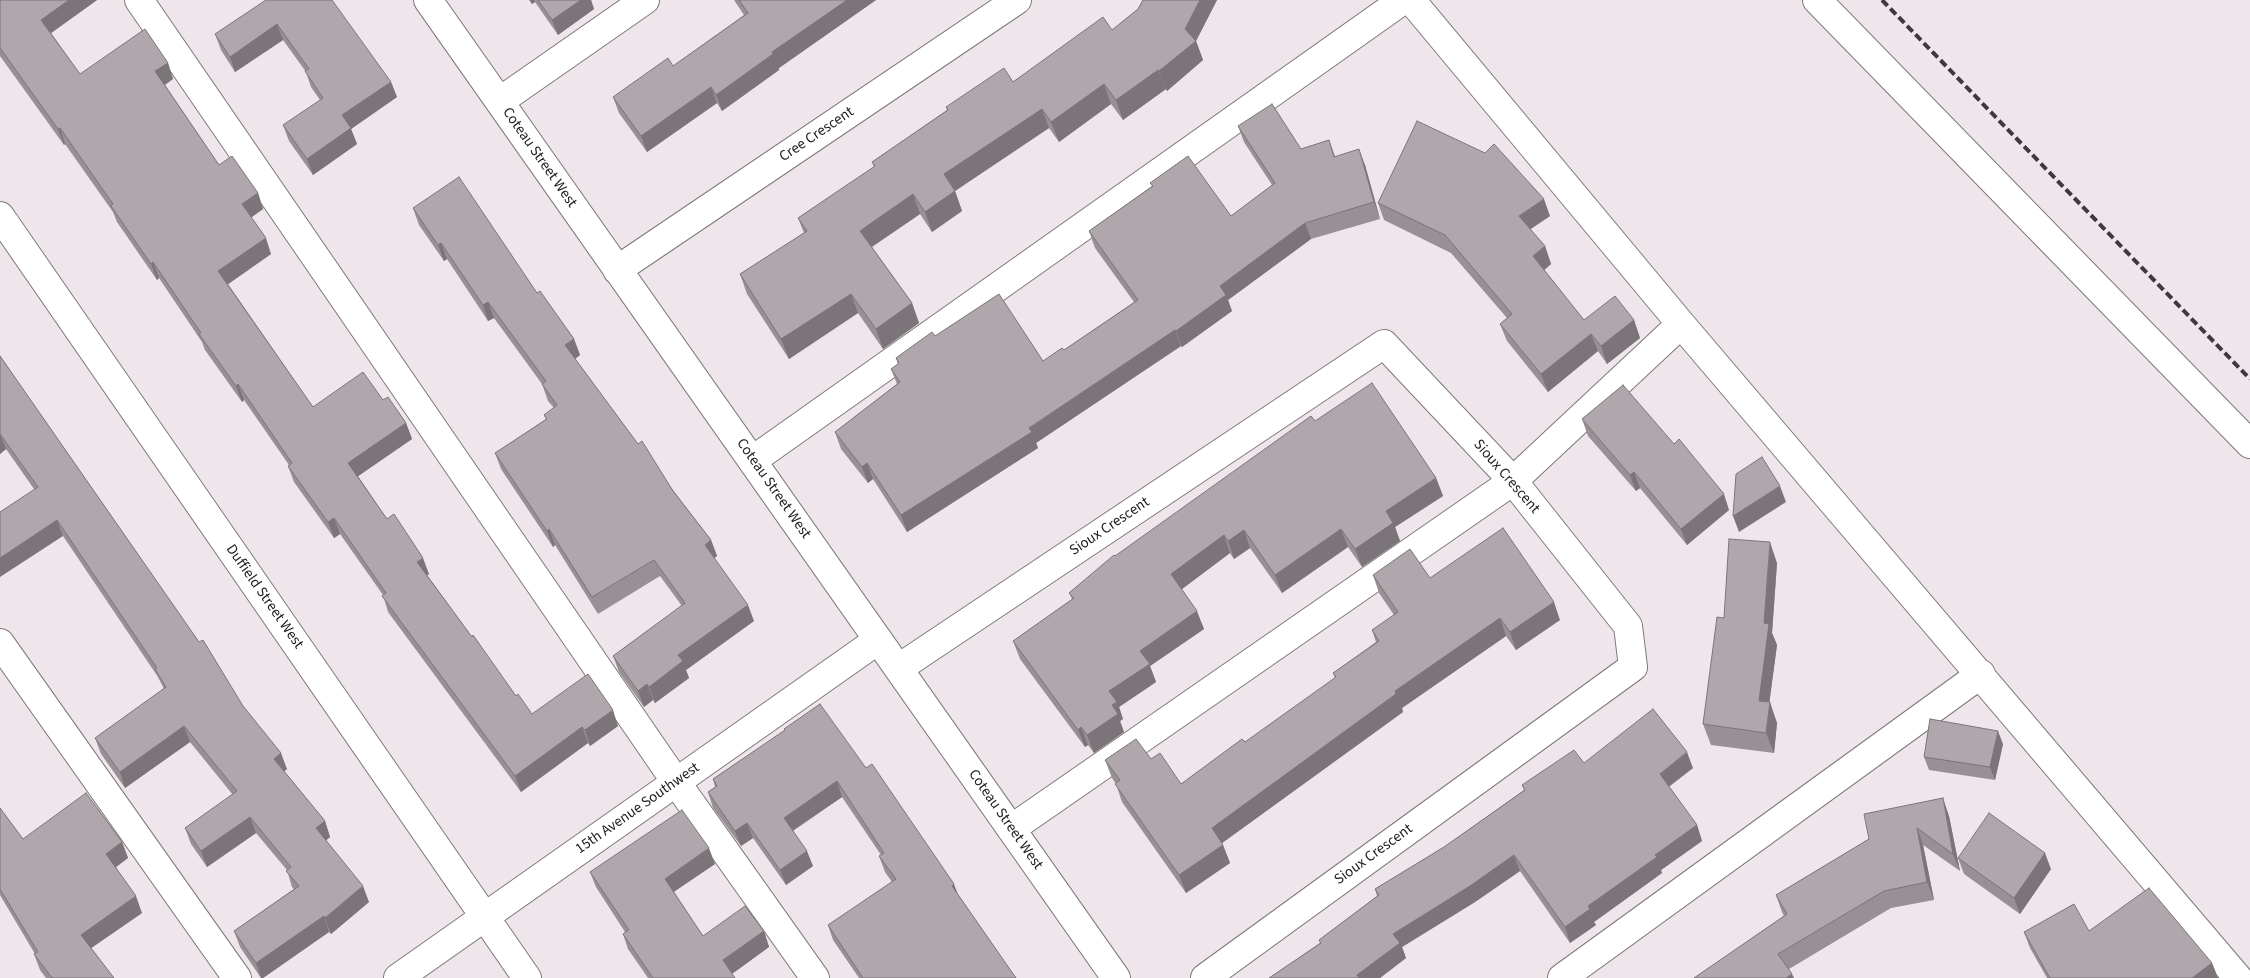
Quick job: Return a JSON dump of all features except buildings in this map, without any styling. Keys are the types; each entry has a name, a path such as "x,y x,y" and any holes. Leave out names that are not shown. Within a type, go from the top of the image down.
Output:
{"street":[{"path":"139,0 676,782 815,978"},
{"name":"Coteau Street West","path":"428,0 1116,978"},
{"path":"500,101 645,0"},
{"name":"Cree Crescent","path":"617,270 1017,0"},
{"path":"753,460 1403,0"},
{"path":"1411,0 1681,324 2238,978"},
{"path":"1817,0 2250,444"},
{"name":"Duffield Street West","path":"0,216 528,978"},
{"path":"1011,829 1513,481 1681,324"},
{"name":"Sioux Crescent","path":"899,668 1384,344 1513,481 1628,626 1633,667 1205,978"},
{"name":"15th Avenue Southwest","path":"398,978 878,640"},
{"path":"0,643 238,978"},
{"path":"1562,978 1980,674"}],"railway":[{"path":"1882,0 2250,379"}]}
